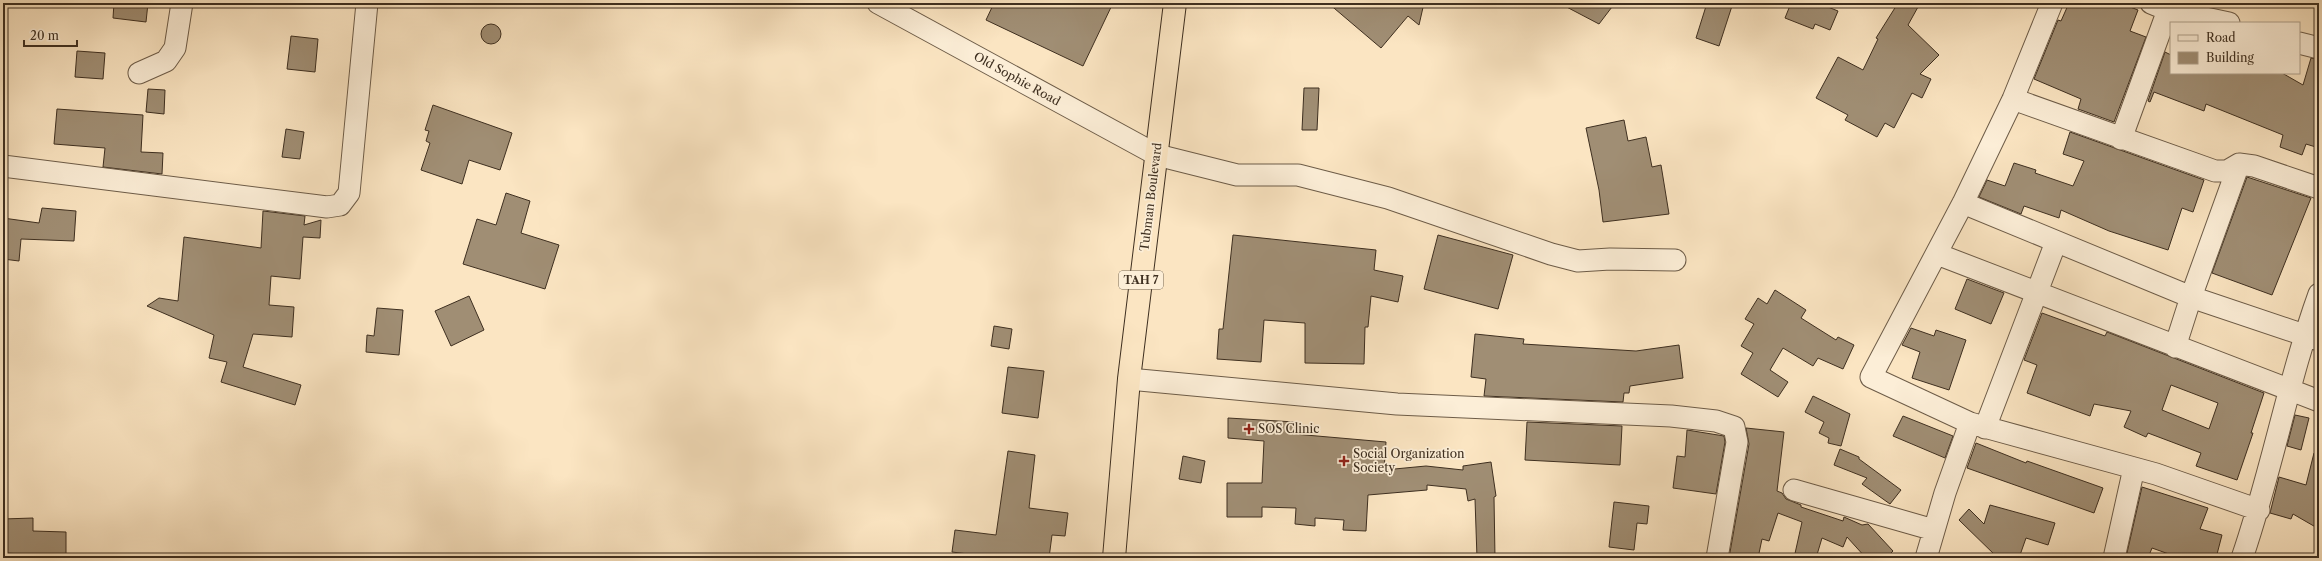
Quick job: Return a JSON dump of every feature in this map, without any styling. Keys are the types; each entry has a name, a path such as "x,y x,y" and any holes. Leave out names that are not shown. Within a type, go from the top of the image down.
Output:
{"highway":[{"name":"Tubman Boulevard","path":"1114,558 1129,379 1175,3"}],"street":[{"path":"139,73 166,61 175,48 182,3"},
{"path":"3,166 327,208 340,205 349,193 368,3"},
{"name":"Old Sophie Road","path":"878,3 1157,155 1237,175 1298,175 1306,177 1388,198 1551,254 1578,261 1610,259 1675,260"},
{"path":"2052,3 2013,99 1937,254 1871,377 1977,426 2134,468 2258,510"},
{"path":"2121,139 2160,6 2225,22"},
{"path":"2300,43 2319,48"},
{"path":"2013,99 2121,139 2215,171 2227,171 2239,164 2254,166 2319,188"},
{"path":"2175,347 2191,297 2239,164"},
{"path":"1963,202 2191,297 2312,338"},
{"path":"1926,558 1944,493 1977,426 2056,242"},
{"path":"1937,254 2175,347 2319,401"},
{"path":"2242,558 2258,510 2290,391 2312,338 2319,294"},
{"path":"1129,379 1397,404 1671,416 1716,421 1734,427 1737,442 1717,558"},
{"path":"2114,558 2134,468"},
{"path":"1794,490 1934,530"}],"building":[{"path":"114,3 148,3 146,22 113,18"},
{"path":"994,3 1113,3 1083,66 986,20"},
{"path":"1328,3 1424,3 1419,25 1408,16 1381,48"},
{"path":"1559,3 1615,3 1599,24"},
{"path":"1707,3 1723,3 1732,6 1719,46 1696,38"},
{"path":"1791,3 1818,3 1838,11 1830,30 1815,24 1813,29 1785,18"},
{"path":"1898,3 1911,3 1918,7 1908,25 1939,55 1920,74 1931,79 1922,98 1912,93 1894,128 1885,123 1877,137 1845,120 1848,115 1816,98 1838,57 1863,70 1878,39 1876,38"},
{"path":"2069,3 2120,3 2138,10 2130,31 2146,37 2114,122 2078,109 2081,99 2034,79 2058,20 2061,21"},
{"path":"491,24 498,27 501,34 498,41 491,44 484,41 481,34 484,27"},
{"path":"291,36 318,39 315,72 287,69"},
{"path":"77,51 105,53 103,79 75,77"},
{"path":"2165,52 2170,54 2170,74 2284,74 2303,85 2311,58 2319,60 2319,148 2306,144 2302,155 2280,147 2283,135 2206,104 2204,111 2154,92 2150,102 2148,101"},
{"path":"1304,88 1319,88 1317,130 1302,130"},
{"path":"148,89 165,90 164,114 146,112"},
{"path":"433,105 512,133 500,170 469,160 462,184 421,170 430,143 426,141 429,131 425,130"},
{"path":"57,109 143,115 141,152 163,153 162,174 103,167 105,148 54,144"},
{"path":"1624,120 1628,141 1646,137 1652,167 1661,165 1669,214 1603,222 1599,190 1586,128"},
{"path":"286,129 304,132 300,159 282,157"},
{"path":"2070,132 2204,180 2193,212 2182,208 2168,250 2109,231 2061,210 2059,218 2024,206 2021,214 1979,197 1987,180 2005,186 2014,163 2036,170 2035,173 2073,186 2084,161 2063,154"},
{"path":"2247,177 2311,198 2272,295 2212,273"},
{"path":"506,193 530,201 521,233 559,245 545,289 463,264 477,219 496,225"},
{"path":"42,208 76,211 74,241 21,239 19,261 3,259 3,218 39,223"},
{"path":"263,211 305,216 304,225 321,220 320,238 303,237 300,279 271,276 269,305 294,307 292,337 253,334 243,367 301,385 295,405 221,382 227,362 209,358 214,335 147,306 159,298 178,301 184,237 261,248"},
{"path":"1233,235 1376,250 1374,270 1403,276 1398,302 1371,296 1368,327 1365,327 1364,364 1305,363 1305,323 1264,320 1261,362 1217,359 1219,329 1223,329"},
{"path":"1438,235 1513,255 1498,309 1424,289"},
{"path":"1967,279 2004,293 1991,324 1955,309"},
{"path":"1775,290 1806,310 1801,318 1836,340 1838,337 1854,345 1843,369 1818,358 1813,366 1783,348 1770,370 1788,382 1778,397 1741,374 1753,353 1741,346 1754,324 1745,319 1758,298 1767,304"},
{"path":"469,296 484,330 451,346 435,311"},
{"path":"377,308 403,310 399,355 366,352 367,335 374,336"},
{"path":"2042,313 2105,336 2107,332 2264,393 2251,433 2253,433 2237,480 2196,466 2201,453 2148,433 2146,437 2124,427 2131,411 2094,404 2090,416 2027,393 2037,365 2024,360","holes":["2171,385 2218,403 2209,429 2162,410"]},
{"path":"994,326 1012,329 1009,349 991,346"},
{"path":"1911,328 1934,336 1936,330 1966,340 1949,390 1912,378 1920,352 1902,345"},
{"path":"1475,334 1524,339 1523,344 1636,351 1679,345 1683,378 1630,386 1629,393 1624,393 1623,402 1484,396 1486,379 1471,377"},
{"path":"1008,367 1044,371 1038,418 1002,413"},
{"path":"1813,396 1850,414 1841,446 1828,443 1829,438 1819,433 1824,422 1805,412"},
{"path":"2295,415 2309,418 2301,450 2287,446"},
{"path":"1903,416 1953,436 1945,458 1893,436"},
{"path":"1228,418 1295,422 1294,434 1386,442 1384,470 1426,466 1463,470 1463,466 1491,462 1496,496 1494,497 1495,558 1477,558 1475,499 1468,501 1466,489 1427,485 1427,490 1368,495 1366,531 1343,530 1344,520 1315,518 1315,526 1295,524 1296,508 1262,507 1262,517 1227,517 1227,483 1262,483 1264,441 1228,438"},
{"path":"1527,422 1622,426 1620,465 1525,460"},
{"path":"1746,428 1784,432 1777,491 1782,493 1786,499 1801,505 1801,507 1843,521 1844,517 1862,525 1868,524 1893,551 1886,558 1866,558 1847,537 1843,547 1822,538 1816,558 1794,558 1802,522 1778,513 1769,541 1762,539 1758,558 1729,558 1749,444"},
{"path":"1687,430 1724,436 1725,442 1716,494 1673,488 1677,456 1685,457"},
{"path":"1976,443 2026,463 2027,461 2103,488 2094,513 1967,468"},
{"path":"1840,449 1859,457 1859,459 1901,490 1890,504 1862,484 1867,478 1834,465"},
{"path":"1008,451 1035,455 1029,508 1068,513 1065,536 1052,535 1049,558 1000,558 952,552 955,530 996,535"},
{"path":"2314,453 2319,453 2319,529 2293,514 2291,519 2270,513 2279,477 2306,485"},
{"path":"1183,456 1205,461 1201,483 1179,479"},
{"path":"2142,487 2208,508 2200,529 2222,535 2216,558 2180,558 2152,548 2148,558 2140,558 2127,553"},
{"path":"1614,502 1649,506 1647,524 1637,523 1634,550 1609,547"},
{"path":"1990,505 2055,523 2048,545 2026,538 2019,558 1998,558 1959,520 1969,509 1984,524"},
{"path":"33,518 33,531 66,532 66,556 3,553 3,519"}],"place":[{"name":"SOS Clinic","path":"1249,429"},
{"name":"Social Organization Society","path":"1344,461"}]}
